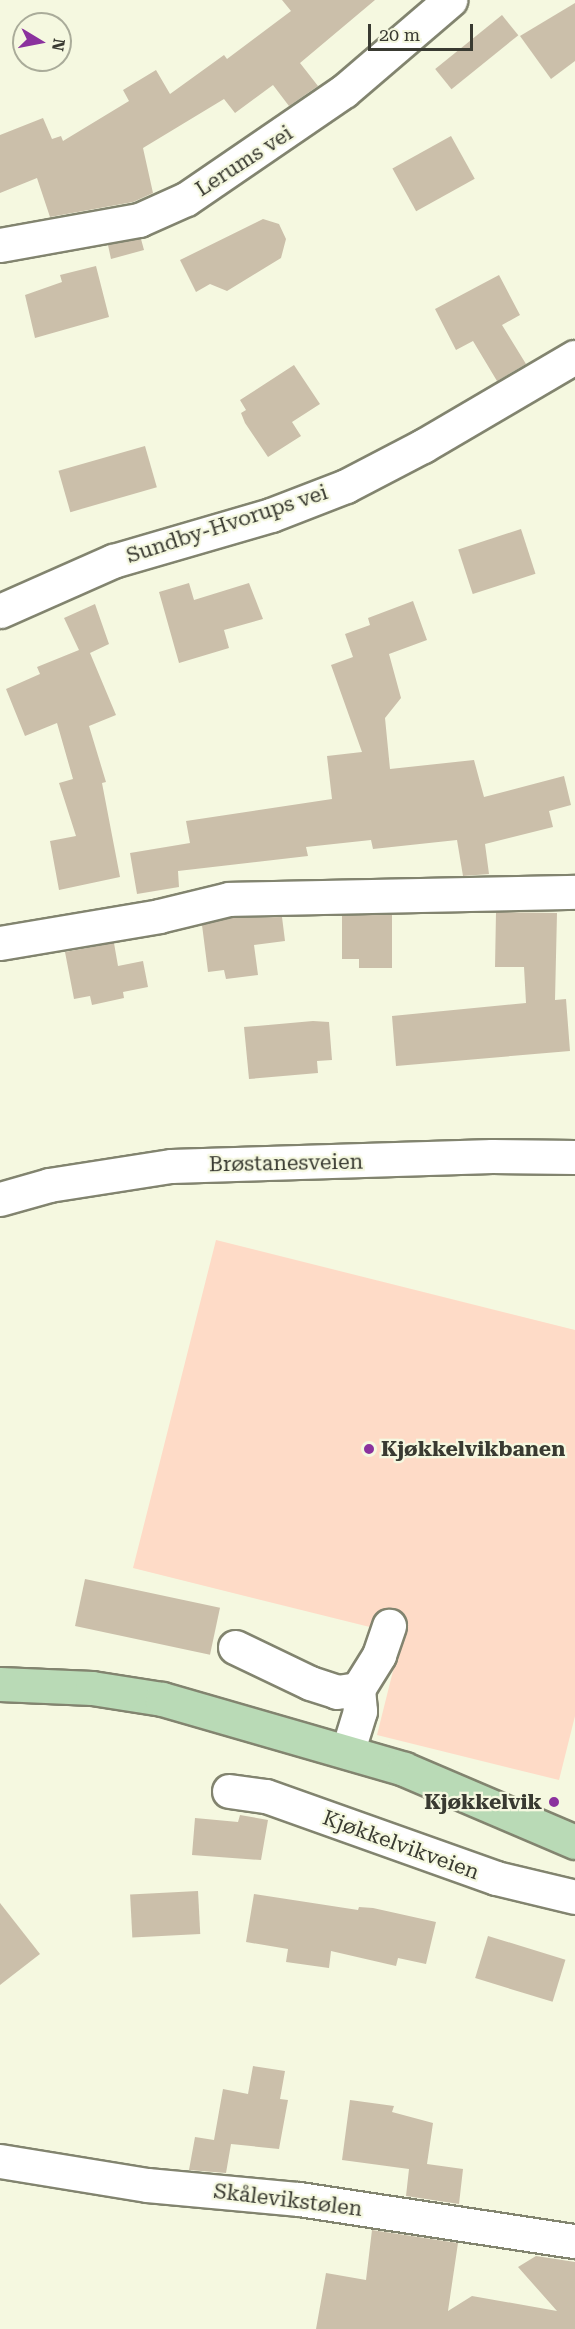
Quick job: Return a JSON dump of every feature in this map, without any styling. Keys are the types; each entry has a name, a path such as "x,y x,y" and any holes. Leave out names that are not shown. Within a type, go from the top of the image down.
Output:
{"main road":[{"path":"0,1684 92,1688 162,1699 348,1750 404,1769 575,1842"}],"street":[{"name":"Lerums vei","path":"0,245 139,220 186,199 344,91 450,0"},
{"name":"Sundby-Hvorups vei","path":"0,611 113,561 271,515 346,486 423,446 575,357"},
{"path":"0,944 159,916 229,899 575,892"},
{"name":"Brøstanesveien","path":"0,1199 49,1185 171,1166 492,1156 575,1157"},
{"path":"348,1750 360,1711 358,1689 379,1655 389,1626"},
{"path":"235,1647 310,1683 337,1692 358,1689"},
{"name":"Kjøkkelvikveien","path":"228,1791 266,1796 496,1878 575,1898"},
{"name":"Skålevikstølen","path":"0,2161 123,2182 299,2199 575,2241"}],"shaded area":[{"name":"Kjøkkelvikbanen","path":"216,1240 575,1330 575,1716 559,1780 377,1735 402,1635 133,1568"}],"building":[{"path":"282,0 375,0 300,63 318,86 289,106 273,85 235,113 224,99 143,148 153,193 133,202 50,217 37,178 0,193 0,135 43,118 52,139 61,136 63,141 129,101 123,90 156,70 170,94 224,55 227,59 291,11"},
{"path":"575,3 575,61 551,79 520,36"},
{"path":"502,15 518,35 452,89 435,69"},
{"path":"451,136 475,179 416,211 392,168"},
{"path":"263,219 279,224 286,239 281,258 227,291 210,284 196,292 180,260"},
{"path":"141,239 144,250 111,259 108,245"},
{"path":"96,266 109,317 35,338 25,295 62,282 60,275"},
{"path":"499,275 520,315 502,325 526,364 497,381 473,341 456,350 435,309"},
{"path":"294,365 320,404 292,422 301,436 268,457 245,423 241,413 246,410 240,400"},
{"path":"145,446 157,487 70,512 58,471"},
{"path":"521,529 536,574 473,594 458,549"},
{"path":"189,583 194,600 249,583 263,619 224,630 229,648 179,663 159,592"},
{"path":"413,601 427,640 389,654 401,698 385,718 390,769 474,760 484,797 564,776 571,805 549,811 553,827 485,844 489,874 463,876 457,840 373,849 371,840 306,847 308,856 178,871 179,887 137,894 130,853 190,843 186,821 332,799 327,756 362,752 331,665 353,657 345,634 370,625 368,618"},
{"path":"95,604 109,644 90,653 116,715 89,726 106,782 102,783 120,877 59,890 50,841 76,836 59,783 73,779 57,723 25,736 6,689 40,674 37,667 79,650 64,618"},
{"path":"496,912 557,913 555,1000 566,999 570,1051 396,1066 392,1016 526,1003 524,967 495,967"},
{"path":"392,914 392,968 359,968 359,959 342,959 342,915"},
{"path":"282,917 285,941 254,945 258,975 226,979 224,970 208,972 202,925 231,918"},
{"path":"114,943 118,966 143,961 148,987 123,992 124,998 92,1005 90,996 74,999 65,952"},
{"path":"313,1021 329,1022 332,1060 317,1061 318,1073 249,1079 244,1027"},
{"path":"85,1579 220,1608 210,1655 75,1626"},
{"path":"240,1815 268,1820 261,1860 192,1855 195,1818 238,1822"},
{"path":"198,1891 200,1934 132,1937 130,1895"},
{"path":"254,1894 358,1910 359,1907 373,1908 436,1922 426,1964 398,1958 396,1966 331,1951 329,1968 286,1962 288,1949 246,1942"},
{"path":"0,1903 40,1954 0,1985"},
{"path":"488,1936 565,1960 553,2002 475,1978"},
{"path":"253,2066 285,2071 280,2099 288,2100 279,2149 231,2144 226,2173 189,2170 195,2137 214,2140 223,2089 248,2094"},
{"path":"350,2100 394,2106 392,2112 433,2123 427,2164 463,2169 459,2204 406,2196 409,2169 342,2160"},
{"path":"372,2230 458,2243 448,2311 472,2296 557,2311 518,2267 536,2256 575,2262 575,2329 316,2329 326,2273 366,2280"}],"place":[{"name":"Kjøkkelvikbanen","path":"369,1449"},
{"name":"Kjøkkelvik","path":"554,1802"}]}
